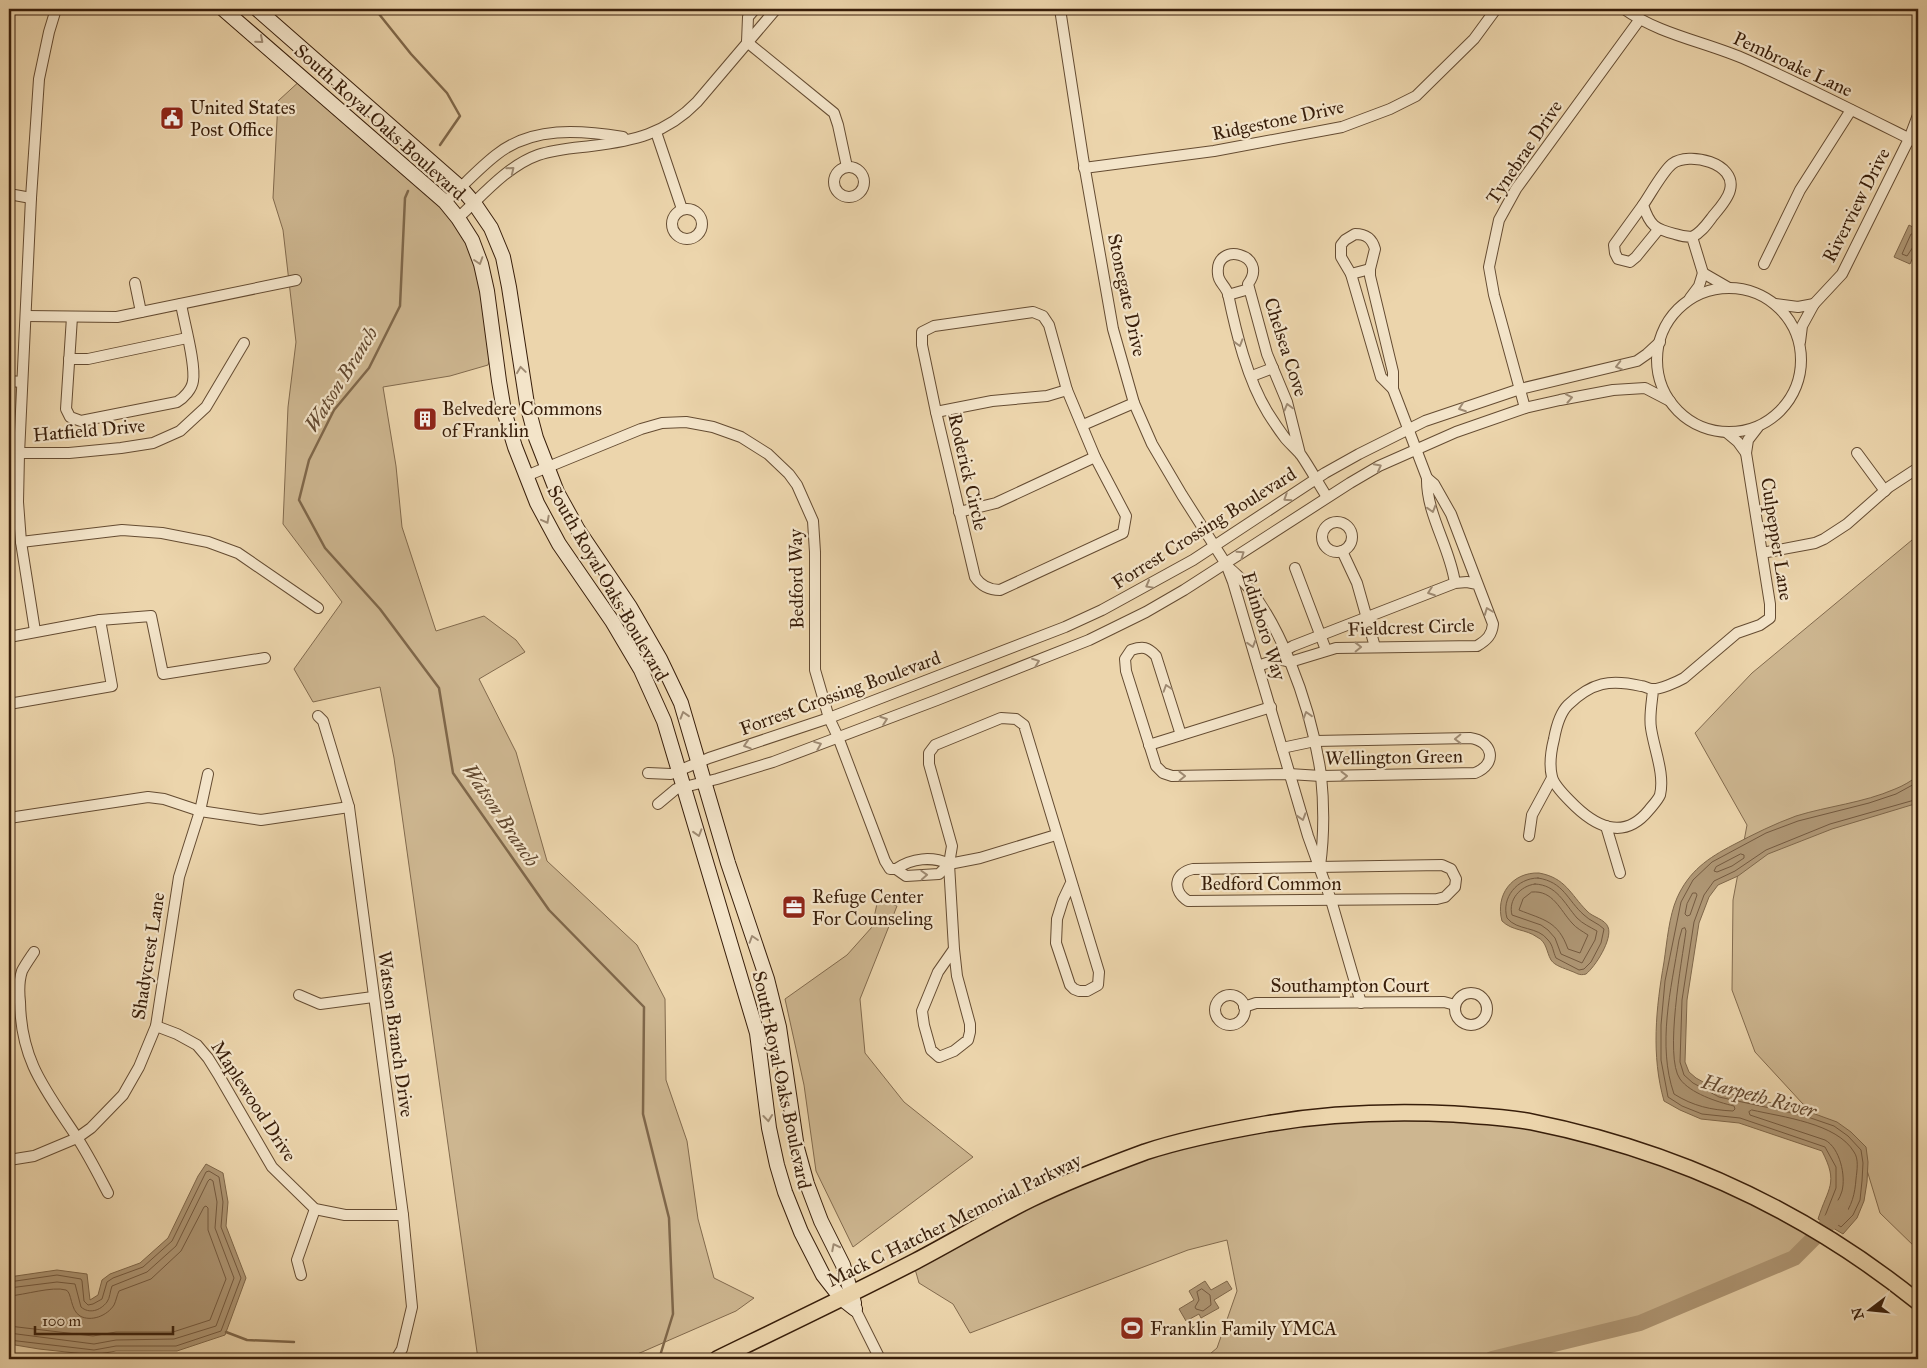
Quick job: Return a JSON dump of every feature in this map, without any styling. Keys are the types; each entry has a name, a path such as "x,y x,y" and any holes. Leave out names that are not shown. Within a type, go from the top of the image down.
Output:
{"main road":[{"name":"South Royal Oaks Boulevard","path":"223,9 445,202 472,240 481,264 487,291 498,381 504,411 526,476 537,503 559,544 612,621 641,670 664,721 757,1033 769,1128 785,1192 822,1274 847,1295 855,1309"},
{"name":"South Royal Oaks Boulevard","path":"257,9 461,188 491,228 502,257 509,287 527,404 546,468 578,530 630,607 660,658 680,703 728,863 767,979 778,1027 797,1148 807,1184 821,1221 843,1265 847,1295"},
{"name":"Mack C Hatcher Memorial Parkway","path":"717,1359 847,1295 1029,1200 1088,1174 1149,1151 1238,1129 1326,1115 1416,1112 1474,1116 1530,1122 1626,1146 1718,1179 1780,1209 1850,1252 1918,1302"}],"street":[{"path":"35,631 21,542 14,454 22,382 30,198 39,79 49,30 56,9"},
{"path":"747,42 748,17 754,9"},
{"path":"458,218 521,162 557,150 598,145 656,132 685,115 776,9"},
{"name":"Stonegate Drive","path":"1060,9 1084,168 1113,329 1134,403 1152,444 1226,564"},
{"name":"Ridgestone Drive","path":"1084,168 1214,152 1342,127 1382,112 1416,96 1474,39 1496,9"},
{"name":"Pembroake Lane","path":"1624,9 1640,19 1668,31 1746,60 1914,141"},
{"name":"Tynebrae Drive","path":"1525,408 1488,267 1499,220 1516,189 1640,19"},
{"path":"747,42 834,113 847,167"},
{"path":"1764,264 1800,190 1851,110"},
{"name":"Riverview Drive","path":"1800,346 1802,326 1814,304 1842,274 1914,141 1918,115"},
{"path":"445,202 497,154 532,136 554,132 595,133 628,138"},
{"path":"656,132 682,209"},
{"path":"1643,205 1647,216 1658,230 1692,237 1699,234 1723,202 1730,190 1730,179 1724,170 1714,163 1702,159 1672,164 1614,245 1618,259 1630,262 1658,230"},
{"path":"9,194 30,198"},
{"path":"1355,234 1366,236 1374,243 1375,254 1370,269 1370,276 1393,372 1393,389 1381,377 1351,274 1341,257 1340,251 1344,240 1355,234"},
{"path":"1688,301 1707,291 1729,288 1745,290 1761,295 1774,304 1786,316 1795,330 1802,362 1793,394 1778,413 1758,427 1726,432 1709,430 1694,423 1681,413 1670,401 1661,382 1658,362 1660,342 1670,319 1688,301 1699,286 1703,273 1692,237"},
{"name":"Chelsea Cove","path":"1300,454 1287,402 1267,354 1248,284 1253,274 1251,263 1243,255 1232,254 1221,260 1217,272 1218,278 1226,287 1240,346 1267,412 1285,438 1300,454 1327,497"},
{"path":"1351,274 1370,269"},
{"path":"1703,273 1729,288"},
{"path":"26,316 117,317 296,280"},
{"path":"135,283 141,312"},
{"path":"1228,295 1250,290"},
{"path":"72,317 66,409 70,417 81,421 177,402 182,399 193,382 193,370 181,304"},
{"path":"1774,304 1798,308 1814,304"},
{"name":"Roderick Circle","path":"1033,312 1043,316 1049,325 1067,390 1095,457 1126,516 1123,532 1000,590 985,587 975,577 936,412 922,345 922,332 934,326 1033,312"},
{"path":"69,360 88,359 187,338"},
{"name":"Forrest Crossing Boulevard","path":"648,773 671,774 698,762 829,718 1065,627 1147,586 1214,547 1359,454 1408,429 1472,404 1520,389 1637,361 1660,342"},
{"name":"Hatfield Drive","path":"14,454 70,453 137,446 153,443 180,431 206,407 244,343"},
{"path":"1252,376 1273,368"},
{"path":"9,382 22,382"},
{"name":"Forrest Crossing Boulevard","path":"658,804 676,789 773,762 1090,640 1146,612 1226,564 1327,497 1379,466 1456,432 1525,408 1586,395 1645,388 1670,401"},
{"name":"Fieldcrest Circle","path":"1393,389 1427,478 1427,487 1432,507 1453,568 1455,583"},
{"path":"936,412 992,401 1048,396 1067,390"},
{"path":"1083,425 1134,403"},
{"name":"Bedford Way","path":"526,476 641,429 662,423 686,422 714,427 740,437 768,454 789,474 802,493 813,521 816,560 815,670 829,718 838,736 884,860 890,868 896,869"},
{"name":"Culpepper Lane","path":"1653,690 1684,678 1737,633 1760,625 1770,618 1770,606 1746,454 1748,440 1758,427"},
{"name":"Culpepper Lane","path":"1726,432 1738,442 1746,454"},
{"path":"1857,453 1884,491"},
{"path":"959,512 996,503 1095,457"},
{"path":"1762,552 1815,544 1847,524 1884,491 1918,468"},
{"name":"Fieldcrest Circle","path":"1290,662 1336,648 1477,646 1492,634 1493,624 1450,514 1434,484 1427,478"},
{"path":"21,542 122,530 162,533 208,542 238,553 318,608"},
{"path":"1342,551 1357,583 1375,647"},
{"name":"Edinboro Way","path":"1226,564 1240,576 1282,641 1315,742 1321,776 1322,848 1320,867"},
{"name":"Edinboro Way","path":"1226,564 1271,707 1308,836 1331,900 1361,1003"},
{"path":"1295,568 1326,650"},
{"name":"Fieldcrest Circle","path":"1258,666 1278,659 1286,650 1320,635 1455,583 1467,582 1478,584"},
{"path":"9,636 100,620 151,616 163,674 266,658"},
{"path":"9,704 112,686 100,620"},
{"name":"Wellington Green","path":"1182,735 1156,656 1149,649 1141,647 1131,650 1125,660 1126,670 1149,745 1156,766 1163,773 1172,776 1475,773 1483,770 1489,763 1490,754 1487,746 1480,740 1470,738 1315,742 1282,748"},
{"path":"1278,659 1290,662"},
{"path":"1529,836 1532,815 1552,778 1551,754 1556,727 1567,706 1588,689 1612,681 1642,686 1653,690 1650,725 1662,782 1660,797 1642,818 1627,827 1610,828 1589,819 1563,794 1552,778"},
{"path":"1149,745 1271,707"},
{"name":"Watson Branch Drive","path":"318,716 322,720 348,807 403,1215 412,1307 402,1349 396,1359"},
{"path":"954,949 938,972 922,1011 931,1050 939,1057 954,1051 968,1040 970,1032 968,1013 957,976 954,949 949,864 952,846 929,764 929,753 936,744 1001,718 1016,719 1024,725 1099,972 1098,985 1087,991 1079,991 1070,985 1056,943 1057,919 1071,883"},
{"name":"Shadycrest Lane","path":"9,1160 34,1156 77,1138 91,1128 123,1095 138,1067 156,1026 179,877 200,811 208,774"},
{"path":"9,818 148,797 164,799 200,811 261,820 348,807"},
{"path":"1606,826 1620,873"},
{"path":"949,864 938,859 916,860 907,861 896,869 906,876 939,874 949,864 980,858 1056,835"},
{"name":"Bedford Common","path":"1442,865 1452,870 1456,879 1455,887 1445,897 1437,899 1188,901 1181,897 1177,886 1180,876 1184,871 1193,869 1320,867 1442,865"},
{"path":"34,952 22,972 20,995 22,1035 31,1064 55,1106 77,1138 108,1193"},
{"path":"300,995 320,1004 374,997"},
{"name":"Southampton Court","path":"1244,1007 1256,1003 1444,1002 1455,1005"},
{"name":"Maplewood Drive","path":"156,1026 197,1045 218,1074 272,1167 316,1209"},
{"path":"301,1275 297,1260 316,1209 345,1215 403,1215"},
{"path":"855,1309 880,1359"}],"shaded area":[{"path":"303,78 445,202 472,240 494,348 488,365 450,376 383,387 396,466 402,527 436,631 484,616 516,640 525,652 479,679 516,752 547,861 637,945 665,999 666,1080 687,1141 698,1219 714,1278 754,1298 736,1311 626,1359 478,1359 394,758 380,687 313,702 294,669 342,602 283,524 288,407 296,342 283,230 273,198 278,101"},
{"path":"1918,535 1918,1250 1880,1213 1863,1157 1802,1103 1755,1052 1732,990 1733,900 1747,825 1695,733 1752,673"},
{"path":"878,899 897,906 860,999 865,1053 904,1102 973,1157 853,1247 816,1171 804,1085 785,999 847,955 872,927"},
{"path":"1474,1116 1626,1146 1817,1232 1794,1258 1640,1323 1491,1359 1204,1359 1217,1348 1237,1291 1227,1240 1188,1250 970,1333 953,1304 919,1283 913,1262 1088,1174 1278,1122"}],"water":[{"path":"1909,225 1918,230 1918,246 1910,264 1894,257"},
{"path":"1918,776 1918,803 1832,829 1768,854 1738,876 1718,885 1709,897 1699,923 1687,1000 1685,1062 1689,1072 1721,1092 1804,1110 1837,1122 1851,1132 1866,1147 1868,1162 1864,1201 1857,1218 1843,1234 1818,1219 1831,1179 1822,1151 1739,1123 1701,1119 1664,1101 1657,1066 1656,1032 1669,929 1674,905 1687,880 1700,866 1715,855 1756,833 1788,819 1883,794 1910,782"},
{"path":"1539,873 1548,875 1562,883 1587,911 1604,922 1608,927 1609,932 1606,945 1586,974 1578,974 1555,964 1551,960 1545,944 1540,939 1533,934 1510,927 1502,921 1501,902 1508,887 1521,876"},
{"path":"206,1164 223,1173 228,1202 226,1226 246,1278 225,1335 177,1351 116,1351 94,1355 9,1344 9,1277 57,1270 87,1274 90,1300 98,1295 102,1280 110,1274 140,1263 168,1238 198,1176"},
{"path":"1205,1281 1211,1290 1227,1281 1232,1289 1214,1300 1219,1308 1201,1318 1199,1314 1186,1321 1179,1309 1194,1300 1189,1291"}],"waterway":[{"name":"Watson Branch","path":"375,9 411,54 447,93 460,116 440,145"},
{"name":"Watson Branch","path":"408,191 405,198 400,306 369,368 334,410 309,460 299,500 325,548 380,609 439,688 453,773 549,910 644,1007 643,1114 669,1218 673,1314 659,1359"},
{"name":"Harpeth River","path":"1492,1359 1640,1323 1794,1258 1840,1212 1840,1208"},
{"path":"226,1332 247,1340 294,1342"}],"place":[{"name":"United States Post Office","path":"172,118"},
{"name":"Belvedere Commons of Franklin","path":"425,419"},
{"name":"Refuge Center For Counseling","path":"794,907"},
{"name":"Franklin Family YMCA","path":"1132,1328"}]}
